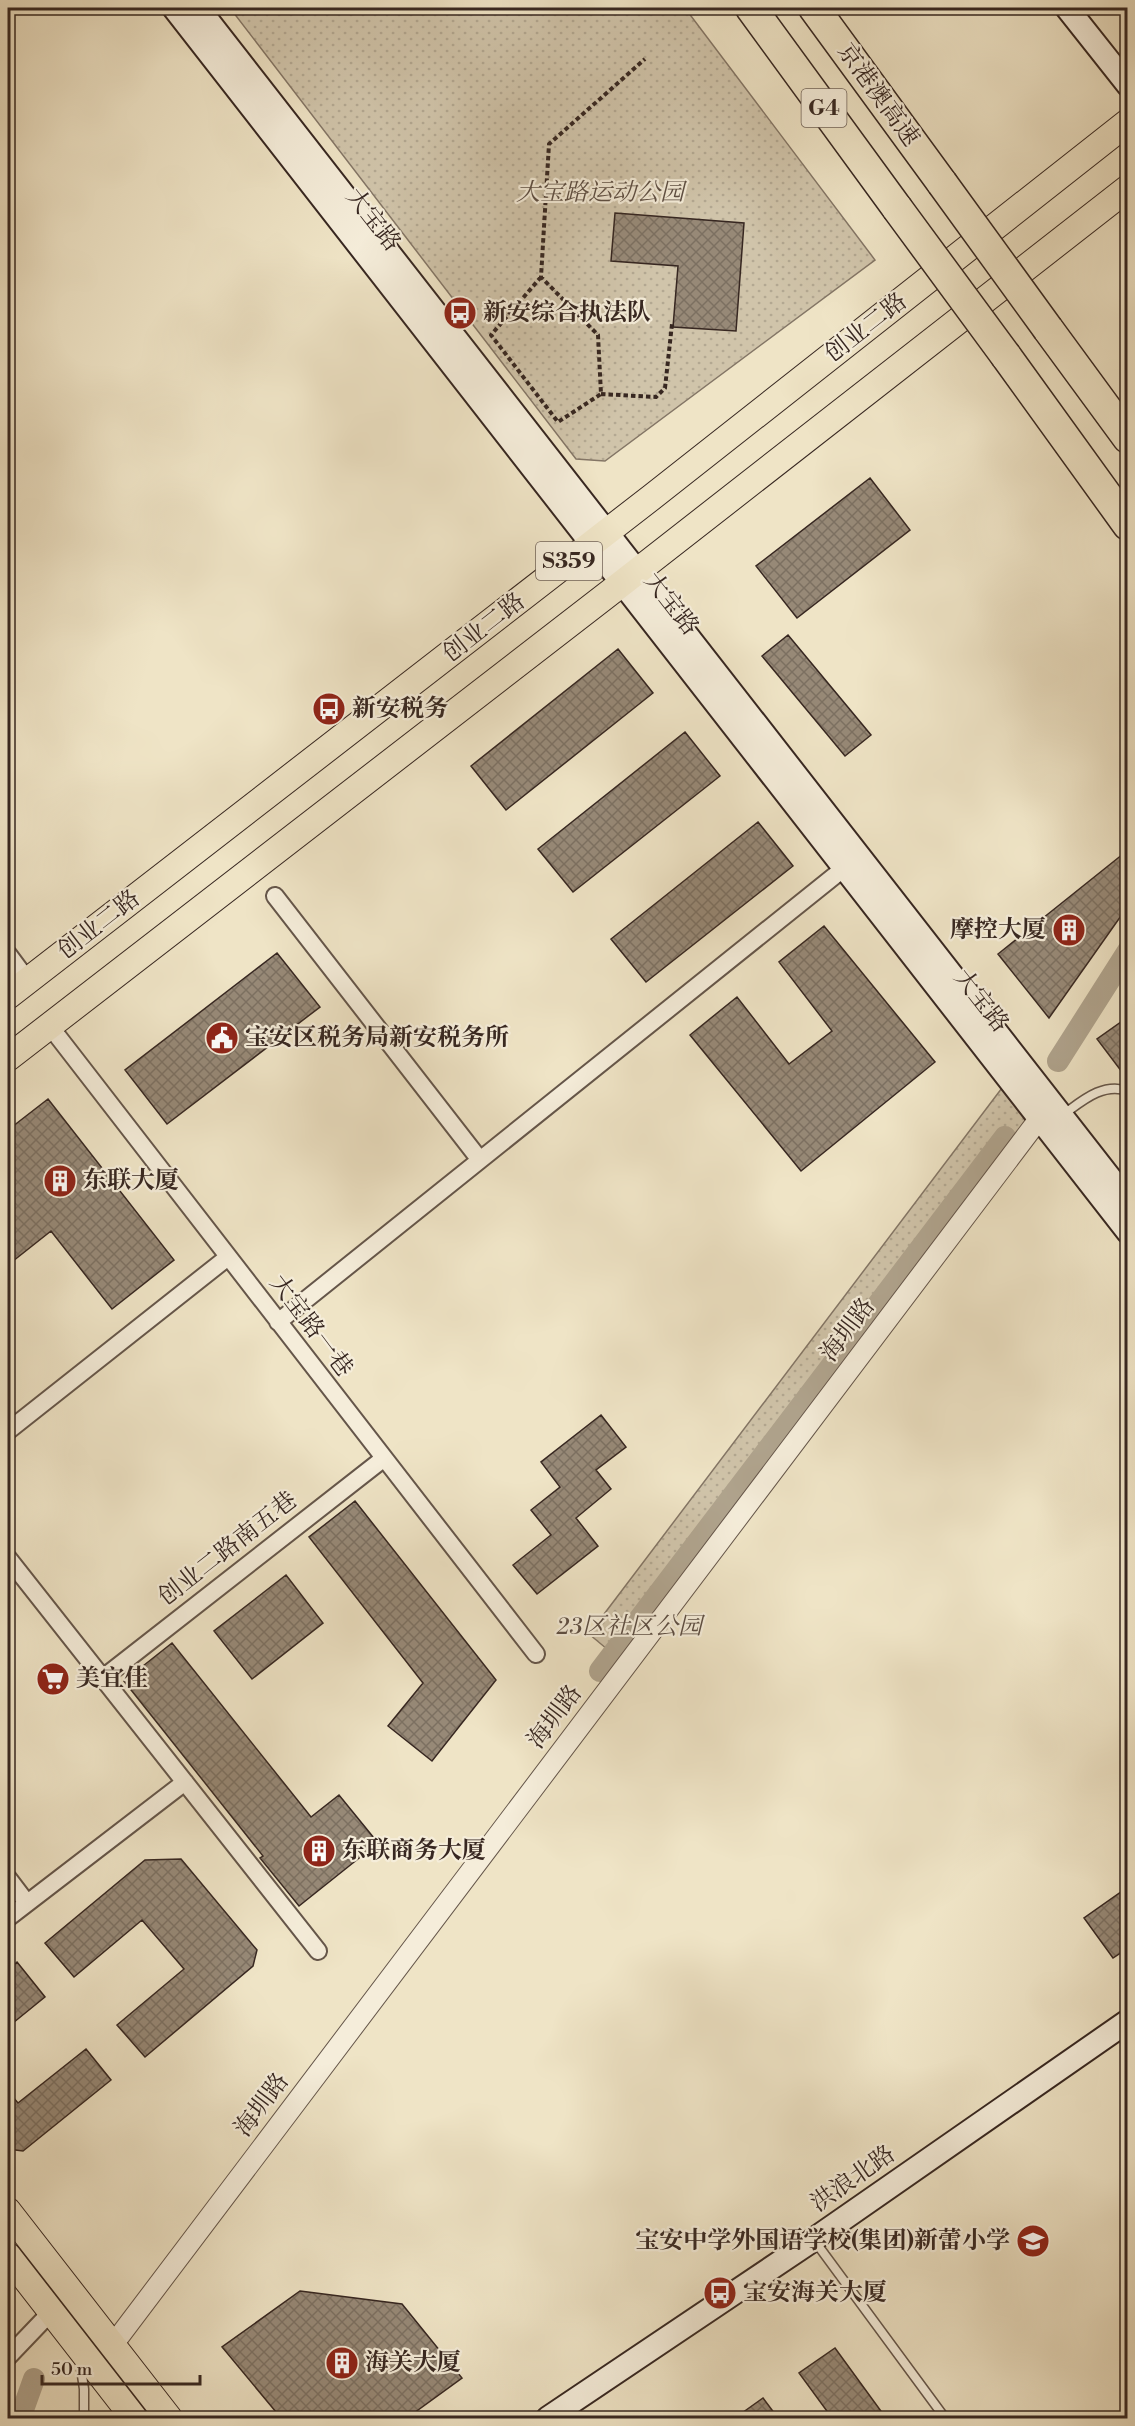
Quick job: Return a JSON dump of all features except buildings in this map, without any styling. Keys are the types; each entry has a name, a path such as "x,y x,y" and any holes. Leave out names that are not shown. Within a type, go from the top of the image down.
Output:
{"highway":[{"name":"G4","path":"751,8 1128,525"},
{"name":"京港澳高速","path":"814,8 1128,438"}],"main road":[{"name":"大宝路","path":"174,8 629,578 1050,1118 1128,1232"},
{"name":"大宝路","path":"198,8 598,539"},
{"path":"1067,8 1128,85"},
{"name":"创业二路","path":"8,996 598,539 1128,122"},
{"name":"创业二路","path":"8,1058 629,578 1128,188"},
{"name":"大宝路","path":"1050,1118 1128,1202"},
{"name":"洪浪北路","path":"548,2418 813,2240 1128,2021"},
{"path":"8,2211 169,2418"},
{"path":"8,2256 134,2418"}],"street":[{"path":"278,1322 851,863"},
{"path":"275,896 480,1160"},
{"path":"8,954 28,981"},
{"name":"大宝路一巷","path":"49,1025 536,1654"},
{"name":"海圳路","path":"112,2346 1050,1118"},
{"path":"8,1431 228,1257"},
{"name":"创业二路南五巷","path":"103,1678 383,1459"},
{"path":"8,1558 318,1950"},
{"path":"8,1918 185,1782"},
{"path":"8,1878 27,1903"},
{"path":"8,2357 51,2312"}],"lane":[{"path":"1050,1118 1088,1096 1109,1089 1128,1091"},
{"path":"813,2240 945,2418"},
{"path":"74,2341 84,2389 84,2418"}],"path":[{"path":"645,59 549,144 541,277 491,335 558,422 601,394 656,397 665,388 672,324"},
{"path":"541,277 598,335 601,394"}],"green space":[{"name":"大宝路运动公园","path":"230,8 685,8 875,260 605,461 576,459"},
{"name":"23区社区公园","path":"1008,1080 1039,1119 632,1670 589,1634"}],"waterway":[{"path":"1058,1061 1128,951"},
{"path":"600,1671 1005,1137"},
{"path":"20,2418 34,2379"}],"place":[{"name":"新安综合执法队","path":"460,313"},
{"name":"新安税务","path":"329,709"},
{"name":"摩控大厦","path":"1069,930"},
{"name":"宝安区税务局新安税务所","path":"222,1038"},
{"name":"东联大厦","path":"60,1181"},
{"name":"美宜佳","path":"53,1679"},
{"name":"东联商务大厦","path":"319,1851"},
{"name":"宝安中学外国语学校(集团)新蕾小学","path":"1033,2241"},
{"name":"宝安海关大厦","path":"720,2293"},
{"name":"海关大厦","path":"342,2363"}]}
